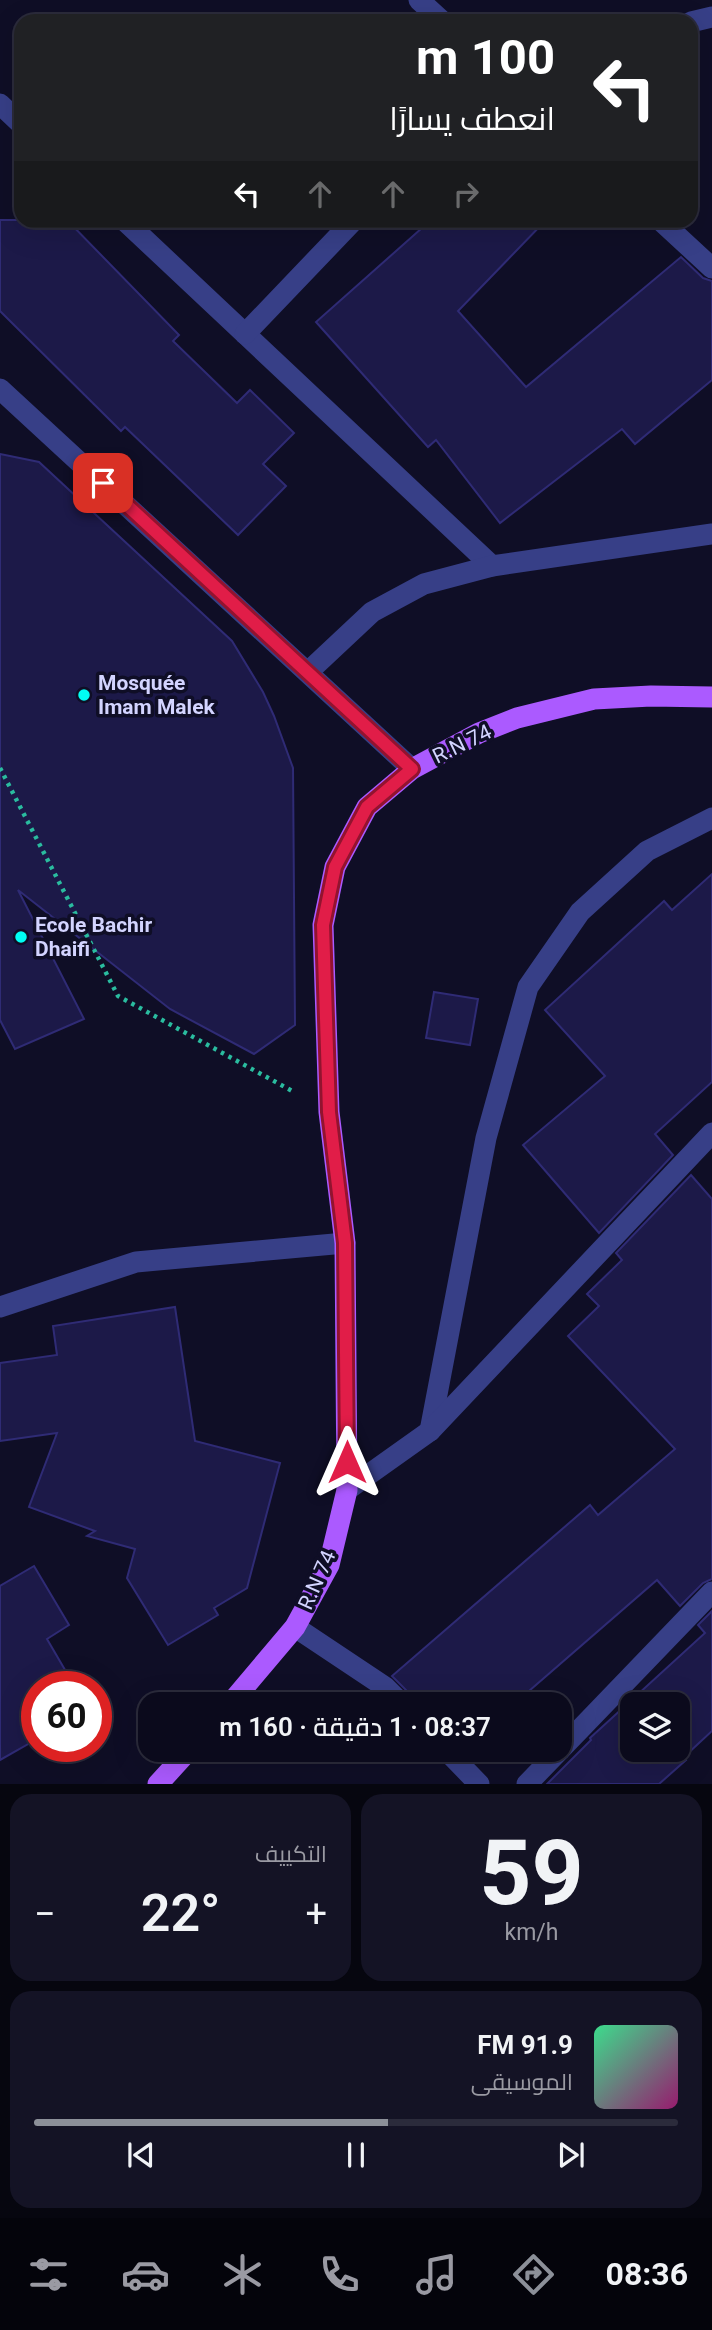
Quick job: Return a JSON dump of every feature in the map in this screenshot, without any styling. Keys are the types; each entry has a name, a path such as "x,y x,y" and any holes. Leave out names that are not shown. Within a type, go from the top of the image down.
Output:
{"main road":[{"name":"R.N 74","path":"240,1692 295,1627 329,1565 347,1490 345,1243 329,1112 323,925 335,867 367,807 412,769 479,733 517,718 594,699 712,697"},
{"path":"158,1784 178,1762"}],"street":[{"path":"419,0 434,14"},
{"path":"0,104 14,117"},
{"path":"132,228 492,566"},
{"path":"245,334 346,228"},
{"path":"669,228 712,268"},
{"path":"0,389 412,769"},
{"path":"308,672 372,612 424,584 492,566 712,534"},
{"path":"430,1431 486,1138 528,987 580,912 647,851 712,818"},
{"path":"347,1490 430,1431 712,1133"},
{"path":"0,1307 136,1262 345,1243"},
{"path":"572,1738 712,1592"},
{"path":"295,1627 390,1692"},
{"path":"458,1762 479,1784"},
{"path":"527,1784 548,1762"}],"path":[{"path":"0,768 118,996 329,1112"}],"building":[{"path":"0,220 14,220 14,228 75,228 179,335 173,341 237,403 250,390 294,433 263,464 286,486 238,535 125,427 121,431 0,311"},
{"path":"422,228 538,228 458,311 526,387 681,257 703,278 712,281 712,380 635,444 622,429 500,523 436,440 428,447 316,322"},
{"path":"0,454 39,462 232,641 263,692 274,716 293,768 295,1025 254,1054 170,1009 18,890 84,1019 15,1049 0,1020"},
{"path":"712,874 712,1082 655,1134 673,1155 599,1233 523,1145 605,1076 545,1010 664,901 672,910"},
{"path":"434,992 478,999 470,1045 426,1038"},
{"path":"691,1175 712,1199 712,1579 703,1583 680,1606 657,1580 528,1692 408,1692 392,1676 590,1505 598,1515 675,1449 568,1336 599,1306 587,1294 622,1260 616,1253"},
{"path":"175,1307 195,1441 280,1463 247,1588 214,1608 218,1615 168,1645 127,1578 135,1549 87,1536 95,1531 29,1507 57,1433 0,1441 0,1363 57,1355 53,1326"},
{"path":"34,1566 69,1625 47,1639 66,1671 21,1671 21,1748 0,1760 0,1586"},
{"path":"712,1611 712,1731 690,1751 690,1692 640,1692 705,1633 698,1625"},
{"path":"620,1711 620,1762 684,1762 659,1784 547,1784 572,1762 590,1738"}],"place":[{"name":"Mosquée Imam Malek","path":"84,695"},
{"name":"Ecole Bachir Dhaifi","path":"21,937"}],"route":[{"path":"103,483 412,769 367,807 335,867 323,925 329,1112 345,1243 347,1462"}]}
